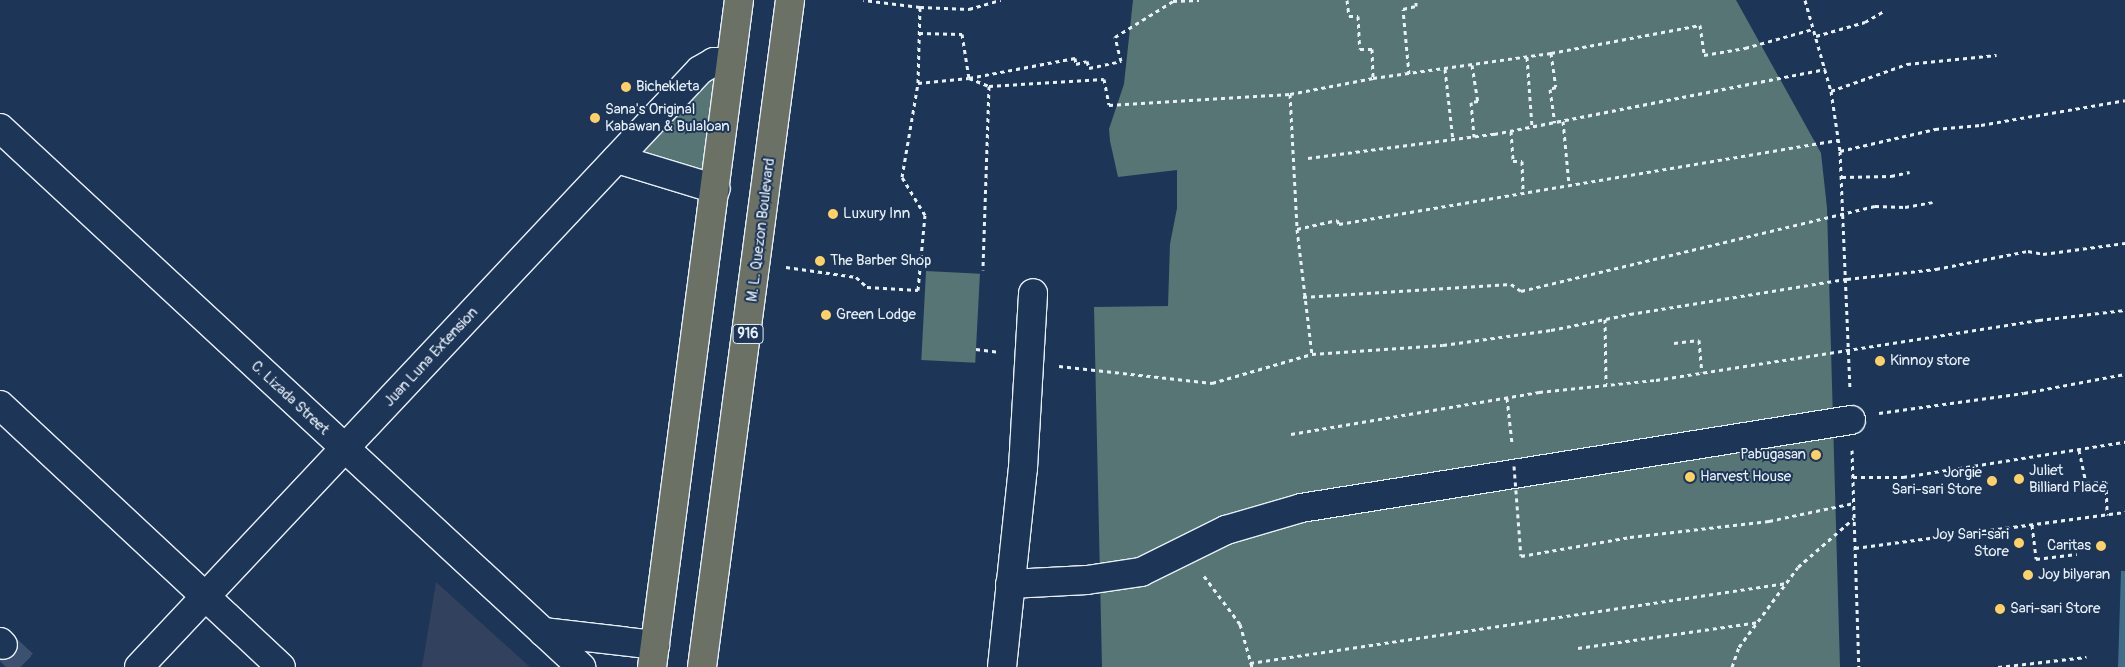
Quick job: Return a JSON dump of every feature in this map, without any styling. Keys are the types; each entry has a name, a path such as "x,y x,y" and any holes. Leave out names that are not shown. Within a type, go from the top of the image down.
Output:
{"main road":[{"path":"654,656 716,189 738,0"},
{"name":"M. L. Quezon Boulevard","path":"702,667 758,262 790,0"}],"street":[{"name":"Juan Luna Extension","path":"139,667 700,70 714,62 731,62"},
{"name":"C. Lizada Street","path":"0,128 581,667"},
{"path":"617,159 716,189"},
{"path":"1002,667 1023,468 1033,293"},
{"path":"0,405 281,667"},
{"path":"1010,584 1087,580 1141,572 1184,548 1226,530 1301,508 1863,417"},
{"path":"543,632 654,656"}],"path":[{"path":"863,0 920,7 969,9 1001,0"},
{"path":"918,84 969,78 1075,58 1076,64 1087,61 1089,68 1121,62 1115,36 1173,1 1199,0"},
{"path":"1347,0 1349,16 1358,16 1360,49 1372,48 1373,78"},
{"path":"1409,74 1403,9 1416,6 1416,0"},
{"path":"1805,0 1831,91 1840,151 1850,348 1863,417 1853,477 1859,667"},
{"path":"758,262 856,277 867,287 918,290 925,215 902,177 918,84 920,7"},
{"path":"1816,36 1865,22 1884,11"},
{"path":"969,78 989,86 1104,79 1109,105 1290,94 1373,78 1551,53 1700,25 1704,55 1745,48 1813,29"},
{"path":"919,33 962,34 969,78"},
{"path":"1551,53 1556,87 1550,89 1555,122"},
{"path":"1831,91 1907,64 1997,55"},
{"path":"1527,57 1532,127"},
{"path":"1472,65 1478,100 1471,102 1474,137"},
{"path":"1445,69 1453,140"},
{"path":"1308,158 1511,131 1826,70"},
{"path":"983,270 989,86"},
{"path":"1290,94 1297,229 1303,297 1312,354"},
{"path":"1840,151 1934,129 1981,125 2125,100"},
{"path":"1563,121 1569,185"},
{"path":"1511,131 1513,161 1522,161 1523,194"},
{"path":"1297,229 1523,194 1838,140"},
{"path":"1842,177 1891,176 1910,172"},
{"path":"1303,297 1511,284 1521,291 1875,206 1905,207 1932,202"},
{"path":"1029,363 1212,383 1312,354 1443,345 1552,330 1605,319 1847,279 1936,269 2028,251 2043,254 2125,243"},
{"path":"1291,434 1507,398 1702,372 1850,348 2125,310"},
{"path":"1605,319 1606,384"},
{"path":"1674,344 1699,340 1702,372"},
{"path":"1863,417 2024,393 2125,374"},
{"path":"1507,398 1512,447"},
{"path":"1853,477 1903,477 2125,442"},
{"path":"2080,450 2086,483 2106,482 2107,515"},
{"path":"1513,457 1521,556 1630,537 1769,521 1854,503"},
{"path":"1855,548 2125,512"},
{"path":"1732,667 1739,647 1798,567 1854,518"},
{"path":"2032,525 2036,559 2077,554"},
{"path":"1184,548 1240,624 1252,667"},
{"path":"1250,663 1787,583"},
{"path":"1578,648 1759,622"},
{"path":"1998,667 2086,657"}],"shaded area":[{"path":"2121,571 2125,571 2125,667 2118,667"},
{"path":"436,582 530,667 422,667"}],"green space":[{"path":"1133,0 1736,0 1821,153 1827,208 1840,667 1102,667 1094,307 1168,306 1170,244 1177,208 1177,170 1118,177 1110,141 1109,129 1124,84"},
{"path":"711,72 722,75 710,176 633,158"},
{"path":"926,271 980,274 975,363 921,360"}],"tunnel":[{"path":"3,645 27,667"}],"place":[{"name":"Bichekleta","path":"626,87"},
{"name":"Sana's Original Kabawan & Bulaloan","path":"595,118"},
{"name":"Luxury Inn","path":"833,214"},
{"name":"The Barber Shop","path":"820,261"},
{"name":"Green Lodge","path":"826,315"},
{"name":"Kinnoy store","path":"1880,361"},
{"name":"Pabugasan","path":"1816,455"},
{"name":"Harvest House","path":"1690,477"},
{"name":"Juliet Billiard Place","path":"2019,479"},
{"name":"Jorgie Sari-sari Store","path":"1992,481"},
{"name":"Joy Sari-sari Store","path":"2019,543"},
{"name":"Caritas","path":"2101,546"},
{"name":"Joy bilyaran","path":"2028,575"},
{"name":"Sari-sari Store","path":"2000,609"}]}
